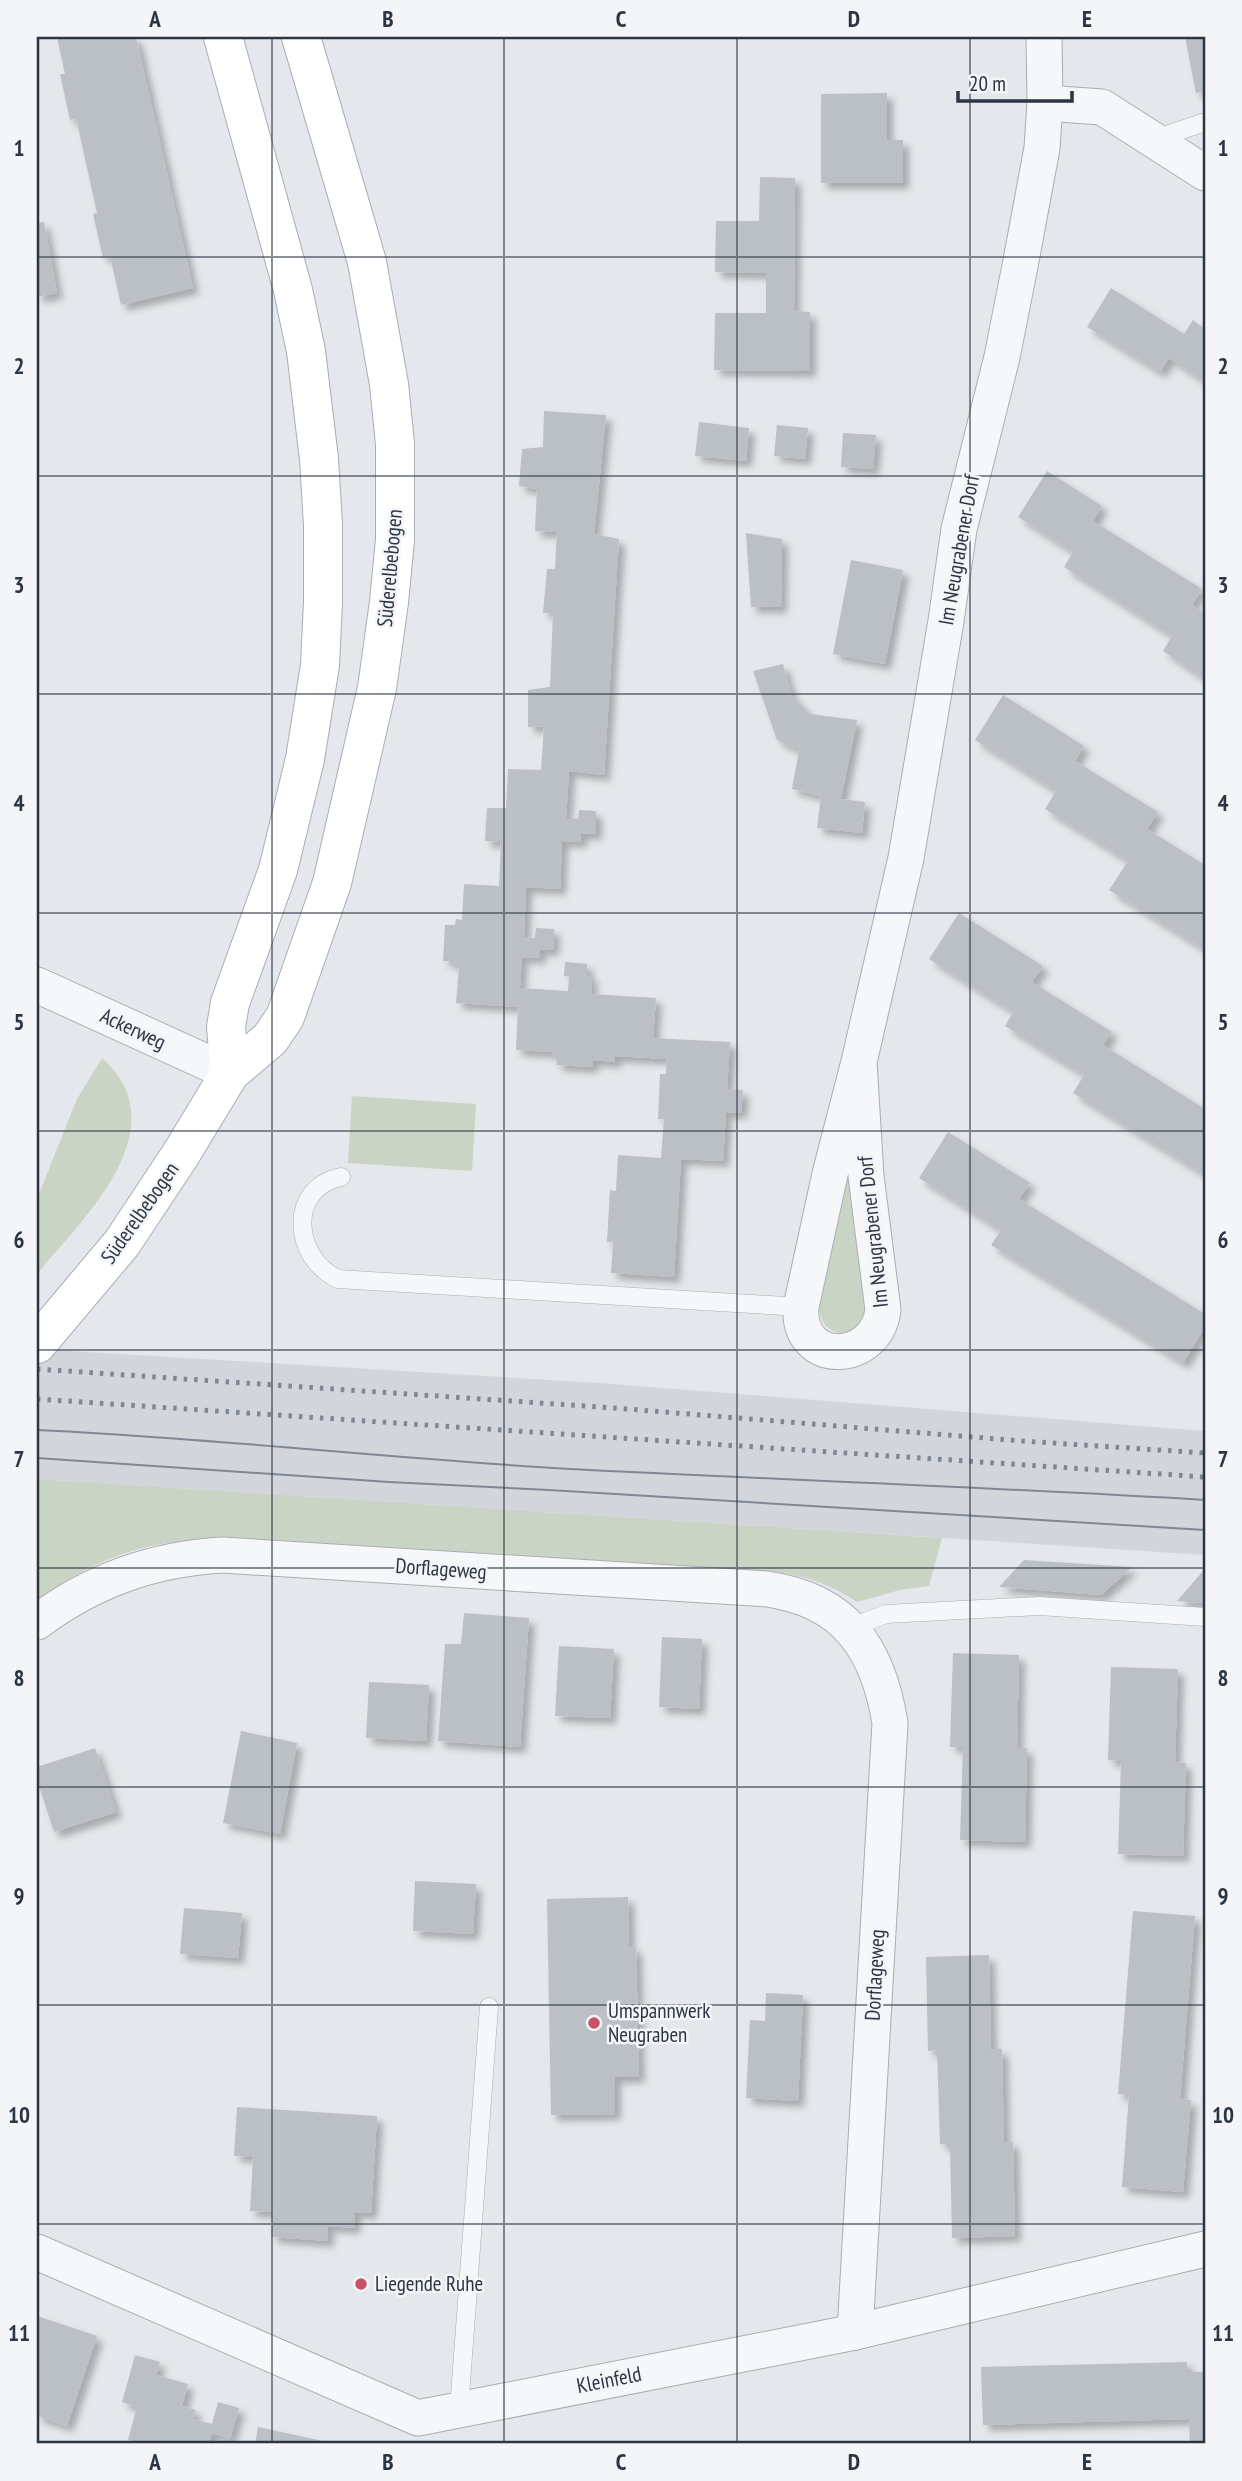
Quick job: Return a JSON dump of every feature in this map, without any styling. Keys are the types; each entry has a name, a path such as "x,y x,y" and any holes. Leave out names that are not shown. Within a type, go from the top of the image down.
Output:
{"main road":[{"path":"223,37 293,290 306,351 319,459 323,551 320,665 305,759 278,870 230,1003 226,1027 230,1073"},
{"name":"Süderelbebogen","path":"37,1344 122,1243 230,1073 270,1040 285,1017 332,883 377,688 395,540 395,444 389,384 367,262 302,37"}],"street":[{"name":"Im Neugrabener Dorf","path":"859,1062 866,1176 882,1298 882,1317 877,1330 865,1344 845,1351 831,1351 820,1348 809,1340 801,1326 801,1307 906,858 959,529 1007,331 1042,148 1045,103 1044,37"},
{"path":"1045,103 1102,107 1205,173"},
{"name":"Ackerweg","path":"37,985 230,1073"},
{"name":"Dorflageweg","path":"37,1622 79,1593 138,1568 190,1557 222,1555 767,1589 792,1592 815,1601 835,1614 862,1644 882,1683 890,1723 855,2332"},
{"name":"Kleinfeld","path":"37,2252 415,2431 459,2409 855,2332 1205,2249"}],"lane":[{"path":"1152,140 1205,122"},
{"path":"341,1177 318,1186 311,1195 306,1206 303,1230 304,1242 314,1262 338,1279 801,1307"},
{"path":"850,1628 886,1614 1039,1606 1205,1617"},
{"path":"459,2409 489,2007"}],"shaded area":[{"path":"37,1349 600,1383 1205,1431 1205,1555 37,1479"}],"green space":[{"path":"102,1058 124,1085 131,1113 128,1142 116,1171 99,1199 37,1274 37,1199 77,1099"},
{"path":"352,1096 476,1104 472,1171 348,1163"},
{"path":"844,1175 851,1177 869,1319 857,1331 841,1334 824,1323 819,1306 823,1270"},
{"path":"37,1479 942,1538 929,1586 900,1590 857,1602 818,1582 776,1572 233,1539 182,1541 116,1556 66,1581 37,1602"}],"building":[{"path":"57,37 136,37 193,288 121,305 110,256 103,258 93,214 97,213 76,118 70,120 60,74 65,74"},
{"path":"1185,37 1205,37 1205,91 1196,93"},
{"path":"887,93 887,140 903,140 903,183 821,183 821,94"},
{"path":"760,177 795,178 794,311 810,312 810,371 714,370 715,313 766,313 766,273 715,272 716,221 759,221"},
{"path":"44,222 57,293 37,297 37,223"},
{"path":"1111,288 1184,334 1193,320 1205,329 1205,382 1169,358 1160,372 1087,327"},
{"path":"544,411 606,415 594,534 619,539 604,775 569,771 566,819 578,819 579,810 596,811 596,834 581,833 581,842 562,841 560,889 526,887 524,937 535,938 536,928 554,929 553,950 540,949 540,958 522,957 520,988 568,991 569,976 564,976 565,962 587,964 587,976 592,976 591,994 656,998 653,1038 730,1042 727,1089 743,1090 741,1113 726,1112 723,1161 681,1159 674,1277 611,1273 613,1242 607,1242 610,1190 616,1191 618,1155 661,1158 664,1119 658,1119 660,1074 666,1074 667,1059 615,1056 615,1062 593,1060 592,1067 557,1065 557,1057 552,1057 552,1052 516,1050 518,1007 456,1003 459,967 453,967 454,961 443,961 445,925 455,925 456,919 462,920 464,884 499,886 501,842 485,841 487,808 506,808 508,769 541,770 544,726 528,727 528,690 550,687 553,613 543,613 547,569 555,569 557,532 535,531 537,489 519,486 522,449 543,447"},
{"path":"699,422 749,428 746,461 695,456"},
{"path":"777,425 808,428 805,459 774,456"},
{"path":"843,433 876,435 873,469 841,467"},
{"path":"1047,471 1102,506 1093,521 1202,589 1192,605 1205,613 1205,679 1163,651 1172,636 1064,567 1073,552 1018,517"},
{"path":"746,533 782,539 781,607 751,607"},
{"path":"851,560 903,570 885,664 833,654"},
{"path":"783,664 792,696 810,714 857,720 841,799 865,802 862,833 817,828 821,796 792,789 799,750 777,740 753,671"},
{"path":"1003,695 1084,746 1075,761 1158,812 1147,829 1205,865 1205,950 1109,890 1128,861 1045,809 1056,791 975,740"},
{"path":"959,913 1043,966 1032,982 1112,1032 1103,1045 1205,1109 1205,1175 1073,1093 1084,1075 1005,1026 1013,1012 929,959"},
{"path":"948,1132 1030,1183 1019,1199 1205,1314 1205,1327 1183,1363 991,1245 1001,1230 919,1178"},
{"path":"1024,1560 1132,1567 1101,1595 999,1587"},
{"path":"1203,1571 1205,1603 1177,1601"},
{"path":"464,1613 529,1618 520,1747 438,1741 445,1644 461,1644"},
{"path":"662,1637 702,1639 699,1709 659,1707"},
{"path":"559,1646 614,1649 610,1718 555,1716"},
{"path":"953,1653 1019,1655 1017,1748 1027,1748 1025,1842 960,1840 963,1747 950,1747"},
{"path":"1111,1667 1178,1669 1175,1762 1186,1763 1183,1856 1118,1854 1121,1761 1108,1760"},
{"path":"369,1682 429,1685 426,1741 366,1738"},
{"path":"241,1731 297,1743 280,1834 223,1823"},
{"path":"95,1748 116,1812 54,1832 37,1780 37,1767"},
{"path":"415,1881 476,1884 473,1934 413,1931"},
{"name":"Umspannwerk Neugraben","path":"628,1897 629,1948 636,1947 639,2077 615,2077 615,2114 551,2115 547,1899"},
{"path":"184,1908 242,1913 238,1958 180,1954"},
{"path":"1133,1911 1195,1916 1180,2099 1191,2100 1183,2192 1122,2187 1129,2095 1118,2094"},
{"path":"989,1955 991,2049 1002,2049 1004,2142 1013,2142 1015,2236 952,2238 950,2144 940,2144 937,2050 928,2051 926,1957"},
{"path":"766,1993 803,1995 798,2101 746,2098 750,2020 765,2021"},
{"path":"237,2107 377,2116 371,2213 355,2212 354,2228 328,2226 328,2241 271,2237 273,2212 250,2211 253,2157 234,2156"},
{"path":"37,2316 97,2336 67,2426 37,2416"},
{"path":"135,2355 160,2362 156,2375 188,2384 182,2406 196,2410 193,2419 212,2424 218,2402 239,2408 230,2439 212,2433 209,2444 142,2444 128,2440 137,2407 122,2402"},
{"path":"1187,2362 1187,2372 1205,2372 1205,2444 1190,2444 1189,2419 983,2425 981,2367"},
{"path":"258,2427 332,2443 332,2444 255,2444"}],"tram line":[{"path":"37,1430 571,1469 1205,1500"},
{"path":"37,1458 389,1482 1205,1530"}],"railway":[{"path":"37,1369 615,1408 1205,1453"},
{"path":"37,1399 1205,1477"}],"place":[{"name":"Umspannwerk Neugraben","path":"594,2023"},
{"name":"Liegende Ruhe","path":"361,2284"}]}
